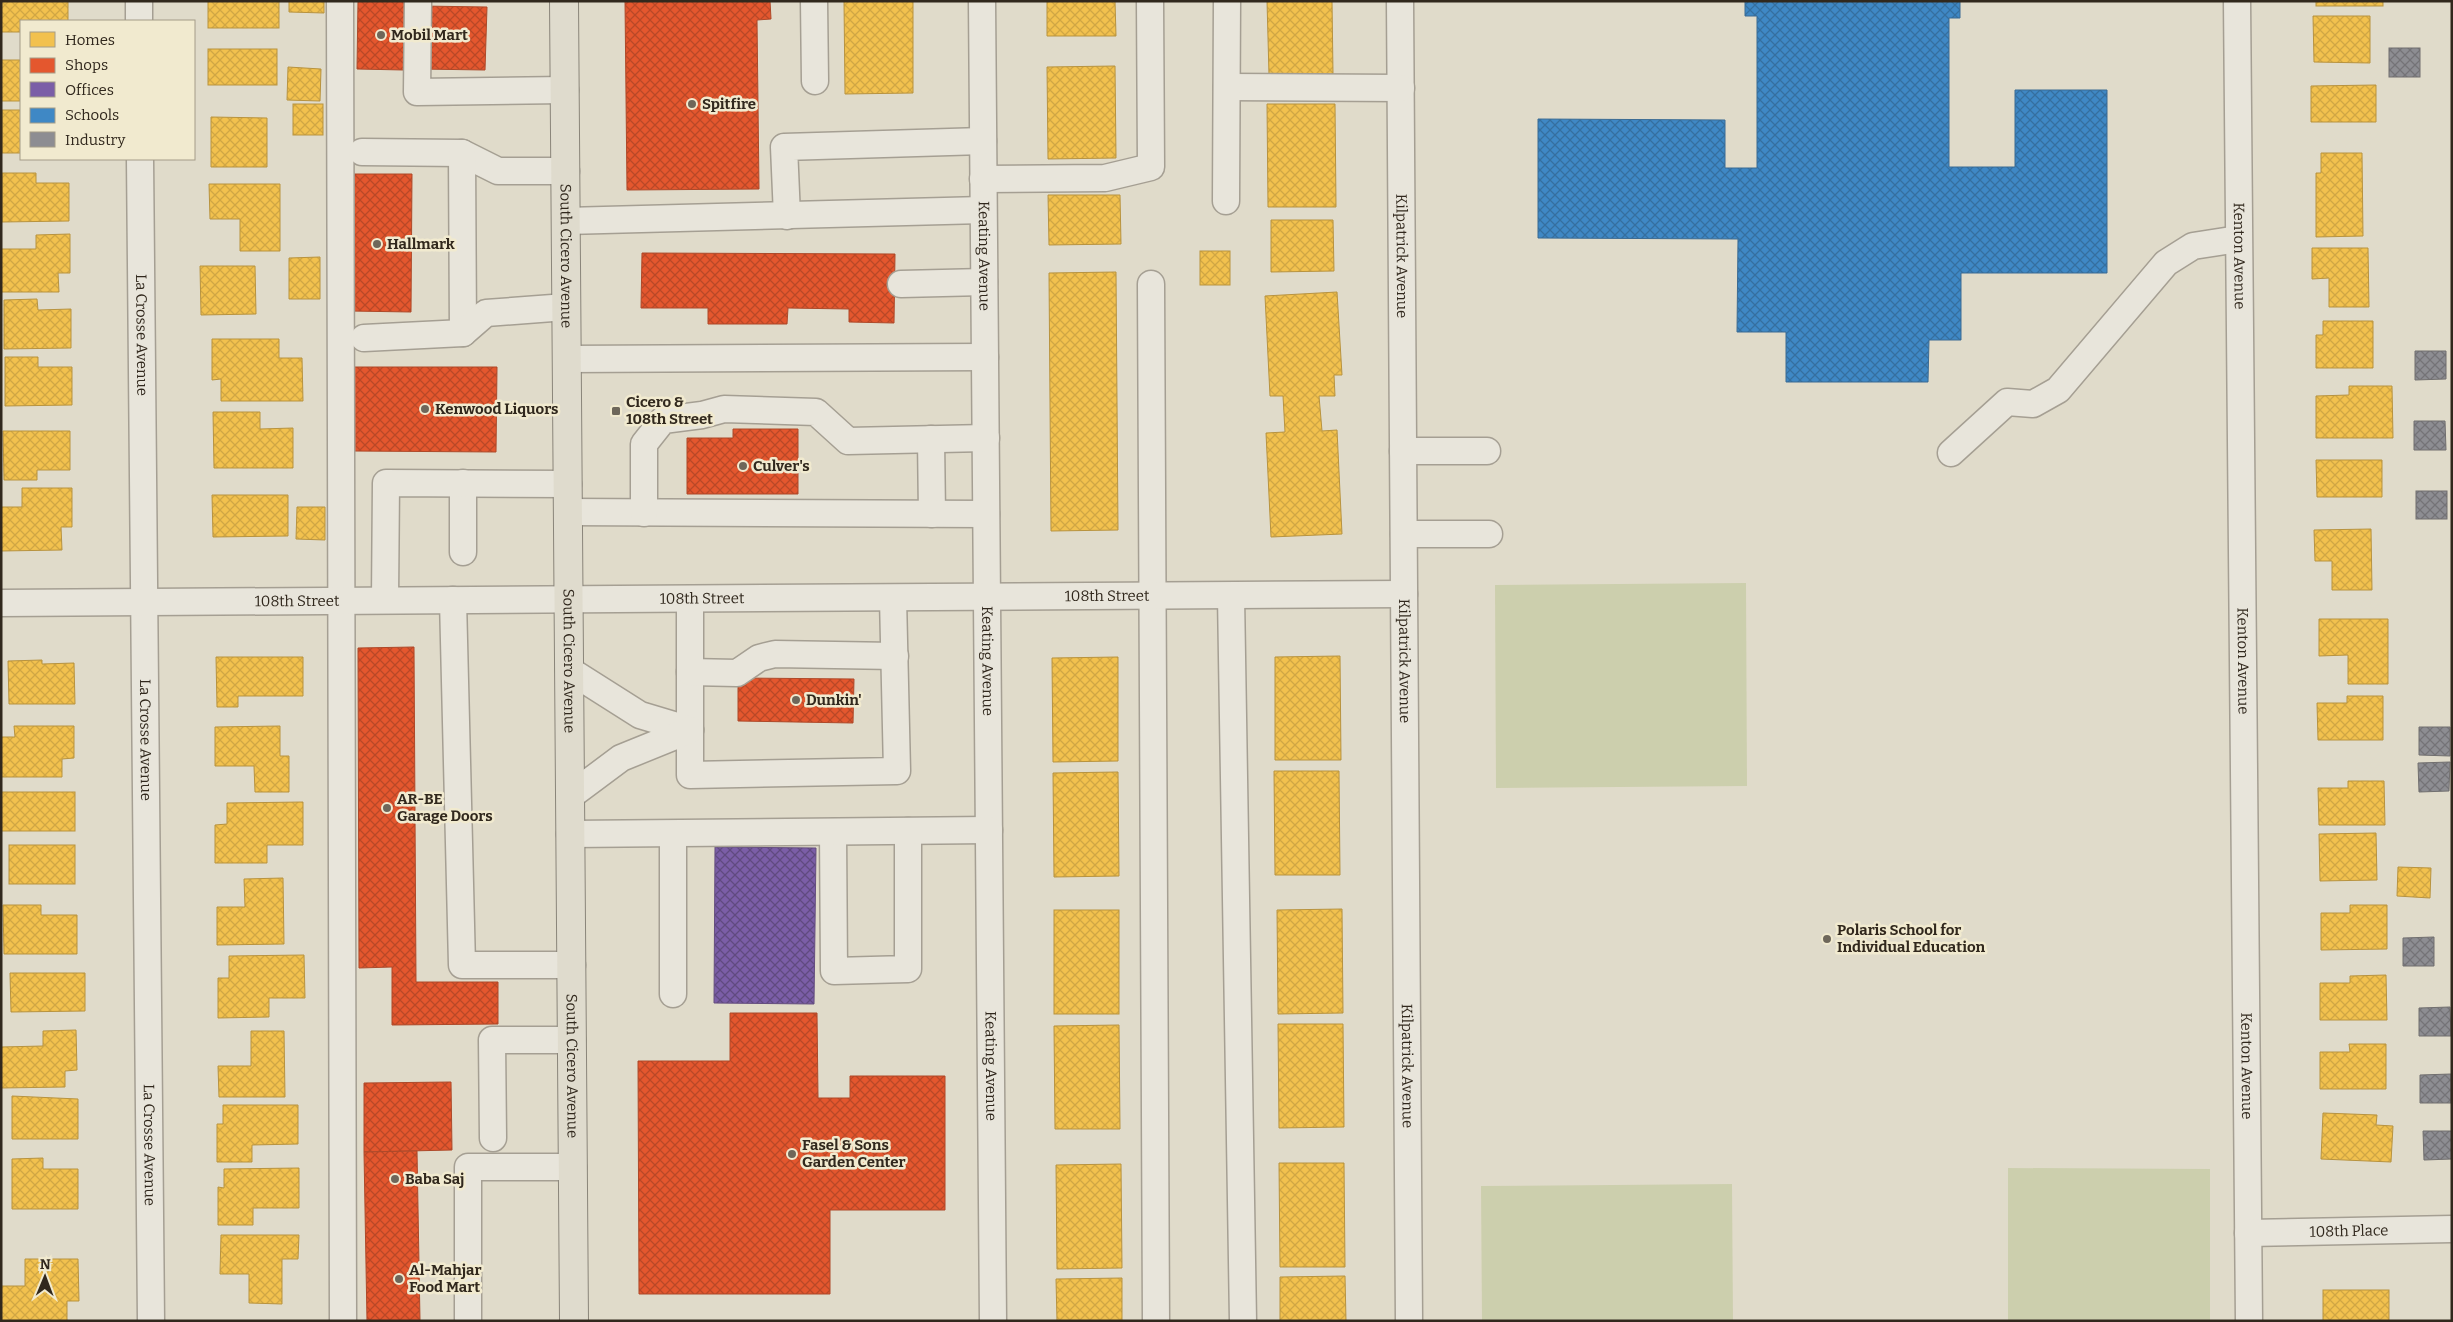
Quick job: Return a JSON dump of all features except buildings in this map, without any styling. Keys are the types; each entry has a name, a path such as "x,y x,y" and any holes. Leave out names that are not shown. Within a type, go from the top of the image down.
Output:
{"main road":[{"name":"South Cicero Avenue","path":"564,1 574,1321"}],"street":[{"path":"138,1 139,20"},
{"path":"340,1 343,1321"},
{"path":"418,1 417,92 565,90"},
{"path":"814,1 815,81"},
{"name":"Keating Avenue","path":"982,1 993,1321"},
{"path":"983,179 1105,178 1151,167 1150,1"},
{"path":"1226,202 1227,1"},
{"name":"Kilpatrick Avenue","path":"1400,1 1409,1321"},
{"name":"Kenton Avenue","path":"2237,1 2249,1321"},
{"path":"1226,87 1401,88"},
{"path":"787,216 784,147 983,141"},
{"path":"362,152 462,153 498,171 566,172"},
{"path":"462,153 463,333"},
{"name":"La Crosse Avenue","path":"140,160 151,1321"},
{"path":"566,221 983,210"},
{"path":"1952,453 2007,402 2033,404 2058,390 2166,263 2193,246 2238,238"},
{"path":"901,284 984,282"},
{"path":"1151,284 1156,1321"},
{"path":"364,338 463,333 486,313 566,307"},
{"path":"567,359 985,357"},
{"path":"644,513 644,444 663,420 702,415 724,409 816,412 848,441 986,438"},
{"path":"931,439 932,514"},
{"path":"1403,451 1487,451"},
{"path":"385,600 386,483 568,484"},
{"path":"463,483 463,552"},
{"path":"568,512 986,514"},
{"path":"1404,534 1489,534"},
{"name":"108th Street","path":"1,603 1404,594"},
{"path":"1232,596 1243,1321"},
{"path":"690,599 690,775 897,770 893,598"},
{"path":"453,600 462,965 572,965"},
{"path":"690,672 737,674 759,658 776,654 894,656"},
{"path":"570,670 640,715 690,730"},
{"path":"570,796 621,758 690,730"},
{"path":"570,834 989,830"},
{"path":"833,832 834,971 908,969 908,831"},
{"path":"673,834 673,994"},
{"path":"493,1138 492,1040 572,1040"},
{"path":"468,1321 468,1167 573,1167"},
{"name":"108th Place","path":"2248,1232 2452,1229"}],"green space":[{"path":"1746,583 1747,786 1496,788 1495,585"},
{"path":"2008,1168 2210,1169 2210,1321 2008,1321"},
{"path":"1732,1184 1733,1321 1482,1321 1481,1186"}],"place":[{"name":"Mobil Mart","path":"381,35"},
{"name":"Spitfire","path":"692,104"},
{"name":"Hallmark","path":"377,244"},
{"name":"Kenwood Liquors","path":"425,409"},
{"name":"Cicero & 108th Street","path":"616,411"},
{"name":"Culver's","path":"743,466"},
{"name":"Dunkin'","path":"796,700"},
{"name":"AR-BE Garage Doors","path":"387,808"},
{"name":"Polaris School for Individual Education","path":"1827,939"},
{"name":"Fasel & Sons Garden Center","path":"792,1154"},
{"name":"Baba Saj","path":"395,1179"},
{"name":"Al-Mahjar Food Mart","path":"399,1279"}]}
